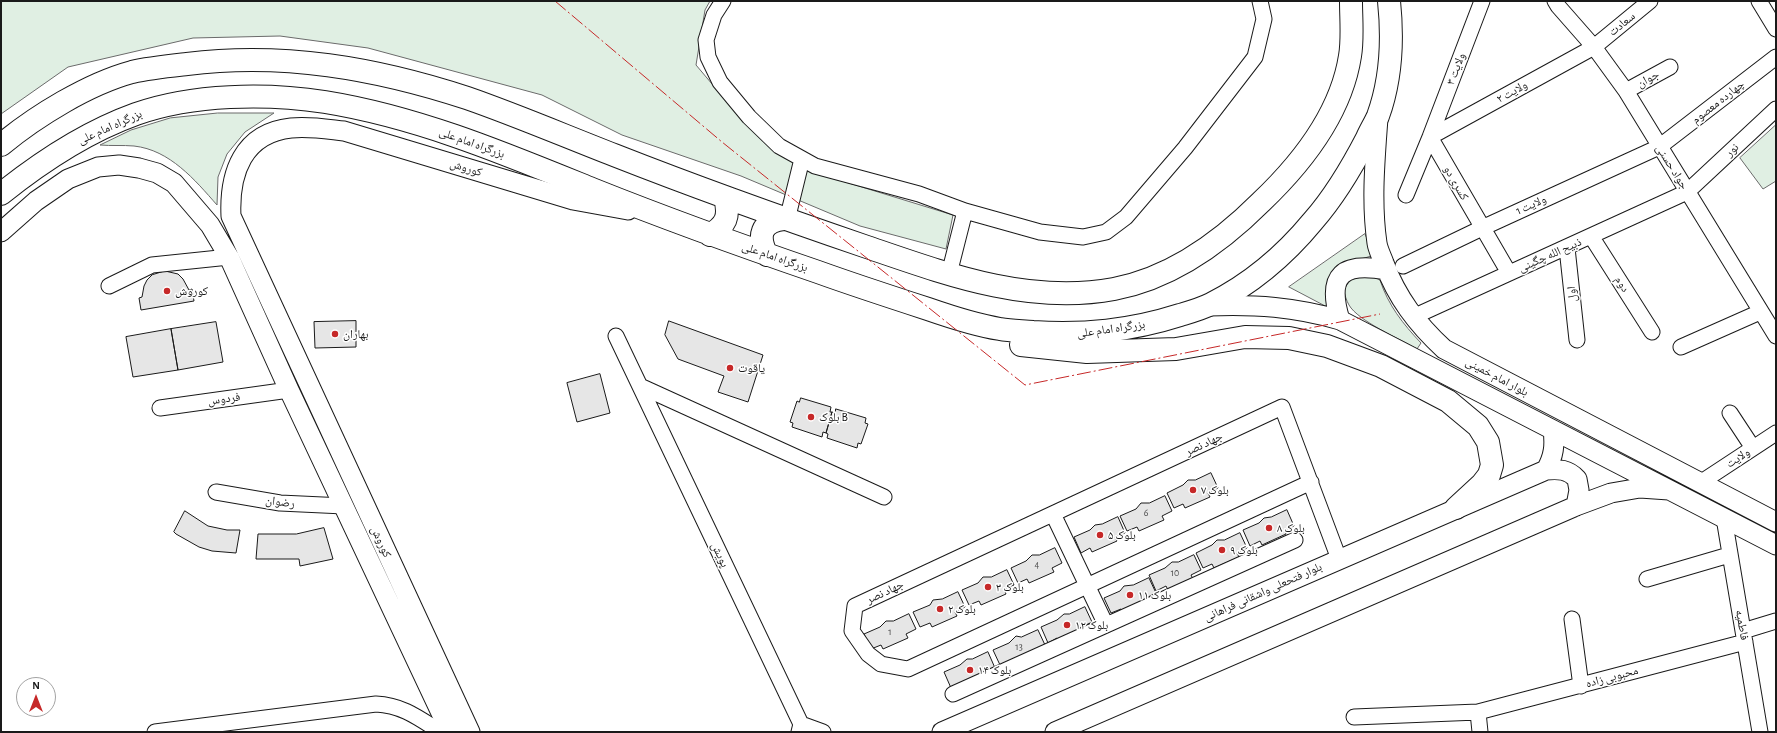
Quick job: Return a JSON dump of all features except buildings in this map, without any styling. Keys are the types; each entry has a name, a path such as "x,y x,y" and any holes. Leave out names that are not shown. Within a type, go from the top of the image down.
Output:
{"highway":[{"path":"1,145 49,110 100,85 131,72 215,60 269,59 323,63 397,78 468,99 725,198 949,274 988,284 1026,291 1057,294 1111,290 1134,284 1178,267 1203,252 1249,215 1294,168 1318,138 1340,95 1351,54 1351,1"},
{"name":"بزرگراه امام علی","path":"1,194 35,167 69,146 101,129 138,114 199,100 283,98 323,102 357,108 422,126 520,160 710,235 951,317 1000,329 1070,334 1106,332 1151,323 1208,306 1244,285 1294,244 1340,186 1378,116 1389,65 1391,39 1389,1"},
{"path":"710,235 719,229 726,220 728,209 725,198"},
{"path":"767,255 761,239 762,231 768,224 775,220 785,219"},
{"path":"951,317 1008,344 1086,352 1176,349 1245,337 1289,338 1327,346 1381,366 1448,401 1478,426 1488,442 1492,464 1489,475 1482,484 1456,508"}],"main road":[{"name":"بلوار امام خمینی","path":"1378,116 1374,180 1374,208 1377,244 1395,268 1391,282 1413,317 1425,331 1444,349 1776,522"},
{"name":"کوروش","path":"449,728 231,216 230,201 233,178 241,158 254,142 271,133 291,128 315,128 344,132 573,200 658,215"},
{"name":"کوروش","path":"1,232 36,201 68,179 98,167 119,165 139,168 157,174 174,183 210,225 228,257 289,390 449,728"},
{"path":"210,225 209,221 211,213 218,209 226,210 231,216"},
{"path":"1340,320 1335,296 1336,284 1342,274 1355,268 1395,268"},
{"name":"بلوار امام خمینی","path":"1208,306 1274,306 1311,312 1340,320 1776,545"},
{"path":"1546,470 1552,460 1555,444 1553,430"},
{"path":"1546,470 1566,470 1577,479 1579,490 1576,506"},
{"name":"بلوار فتحعلی واشقانی فراهانی","path":"942,732 1546,470"},
{"path":"1055,732 1576,506 1611,493 1640,488 1669,490"}],"street":[{"path":"723,1 714,15 706,40 708,57 720,82 749,117 779,146 815,166 919,194 965,211 1040,232 1083,237 1106,232 1126,217 1180,153 1255,57 1264,19 1260,1"},
{"name":"ولایت ۳","path":"1406,195 1430,138 1482,1"},
{"name":"سعادت","path":"1594,46 1650,1"},
{"path":"1759,1 1776,28"},
{"name":"جواد حسنی","path":"1553,3 1594,46 1626,91 1776,336"},
{"name":"ولایت ۲","path":"1430,138 1594,46"},
{"name":"چهارده معصوم","path":"1659,147 1776,57"},
{"name":"جوان","path":"1626,91 1670,67"},
{"name":"نور","path":"1688,192 1776,109"},
{"name":"کسری دو","path":"1430,138 1509,273"},
{"name":"ولایت 1","path":"1395,268 1659,147"},
{"path":"785,219 802,159"},
{"name":"ذبیح الله چگینی","path":"1413,317 1688,192"},
{"path":"949,274 965,211"},
{"name":"دوم","path":"1591,236 1652,332"},
{"name":"اول","path":"1567,248 1577,340"},
{"path":"109,286 152,265 228,257"},
{"path":"1681,347 1760,312"},
{"name":"پویش","path":"616,336 800,728 823,732"},
{"path":"640,386 884,496"},
{"name":"فردوس","path":"160,408 289,390"},
{"name":"جهاد نصر","path":"1310,482 908,669 881,664 868,654 852,631 855,606 1282,407 1339,559"},
{"path":"1730,413 1753,448"},
{"name":"ولایت","path":"1700,482 1776,433"},
{"name":"رضوان","path":"216,492 280,503 344,506"},
{"path":"1052,514 1106,625"},
{"name":"فاطمیه","path":"1724,518 1729,555 1760,732"},
{"path":"953,694 1295,540"},
{"path":"1647,580 1729,555"},
{"path":"1572,619 1581,686"},
{"name":"محبوبی زاده","path":"1354,717 1478,712 1581,686 1744,636 1776,621"},
{"path":"155,732 376,704 390,704 449,728"},
{"path":"1478,712 1480,732"}],"green space":[{"path":"1,1 710,1 705,10 696,65 745,123 800,168 953,215 946,249 860,226 741,176 622,135 542,95 368,48 280,36 193,38 68,67 1,114"},
{"path":"218,113 274,113 245,132 227,154 218,177 217,205 191,176 159,153 134,146 100,145 131,130 170,118"},
{"path":"1776,125 1776,181 1763,189 1740,158"},
{"path":"1365,234 1374,255 1343,265 1329,308 1289,287"},
{"path":"1370,275 1380,280 1387,298 1397,314 1421,343 1417,349 1370,323 1354,311 1349,305 1344,290 1346,286 1354,278"}],"power":[{"path":"555,1 722,142 1025,385 1380,314"}],"place":[{"name":"کوروش","path":"167,291"},
{"name":"بهاران","path":"335,334"},
{"name":"یاقوت","path":"730,368"},
{"name":"بلوک B","path":"811,417"},
{"name":"بلوک ۷","path":"1193,490"},
{"name":"بلوک ۸","path":"1269,528"},
{"name":"بلوک ۵","path":"1100,535"},
{"name":"بلوک ۹","path":"1222,550"},
{"name":"بلوک ۳","path":"988,587"},
{"name":"بلوک ۱۱","path":"1130,595"},
{"name":"بلوک ۲","path":"940,609"},
{"name":"بلوک ۱۲","path":"1067,625"},
{"name":"بلوک ۱۴","path":"970,670"}]}
